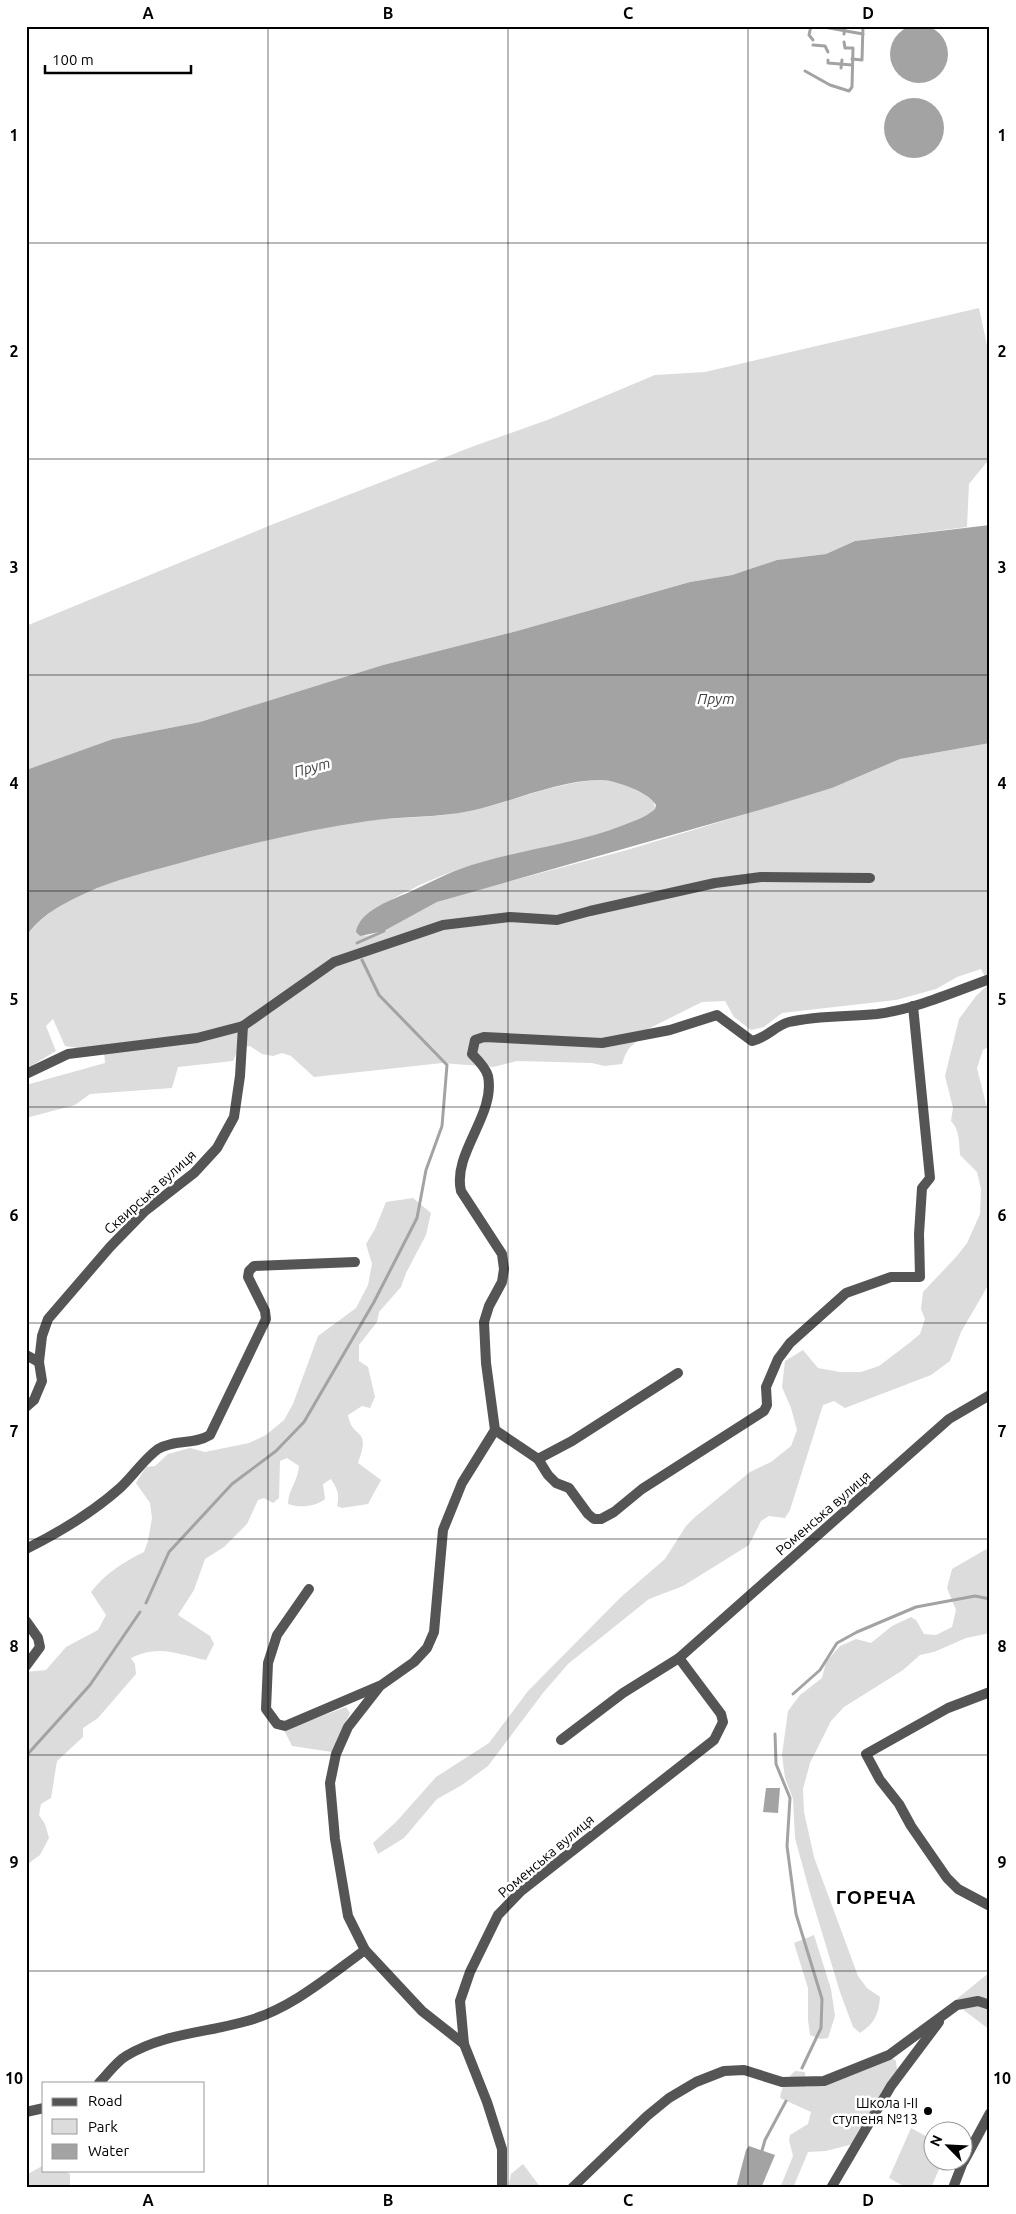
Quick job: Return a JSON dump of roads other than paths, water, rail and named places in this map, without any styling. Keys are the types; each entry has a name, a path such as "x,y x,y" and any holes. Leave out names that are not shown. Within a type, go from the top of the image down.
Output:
{"street":[{"path":"26,1074 68,1054 197,1038 243,1026 334,962 443,925 510,917 557,920 715,882 760,877 870,878"},
{"path":"309,1589 277,1635 268,1663 266,1709 277,1724 285,1726 380,1686 414,1662 427,1648 434,1632 443,1530 462,1483 495,1430 486,1363 484,1322 488,1306 502,1282 504,1269 502,1254 461,1191 459,1183 460,1170 481,1118 487,1092 488,1076 472,1054 475,1040 484,1037 602,1043 670,1030 717,1014 752,1041 762,1039 786,1023 822,1016 877,1014 913,1006 990,979"},
{"path":"495,1430 538,1459 548,1475 556,1483 569,1488 588,1514 594,1519 601,1519 674,1468 764,1411 767,1405 766,1387 778,1359 790,1343 846,1293 890,1277 920,1277 919,1234 922,1188 930,1178 913,1006"},
{"name":"Сквирська вулиця","path":"26,1407 34,1400 42,1380 39,1362 42,1336 48,1319 110,1247 145,1211 194,1173 218,1148 234,1117 240,1076 243,1026"},
{"path":"26,1548 54,1535 120,1488 157,1450 175,1442 203,1439 210,1435 266,1319 265,1311 248,1277 249,1271 254,1266 355,1262"},
{"path":"26,1355 39,1362"},
{"path":"538,1459 572,1441 678,1372"},
{"name":"Роменська вулиця","path":"560,1740 624,1693 679,1658 949,1419 990,1395"},
{"path":"26,1620 38,1638 40,1647 26,1666"},
{"name":"Роменська вулиця","path":"502,2188 502,2150 487,2102 464,2044 460,2001 470,1972 498,1915 521,1891 714,1740 723,1722 721,1714 679,1658"},
{"path":"380,1686 348,1727 336,1754 330,1783 335,1840 348,1916 365,1950 422,2011 464,2044"},
{"path":"990,1692 948,1708 866,1754 880,1780 899,1804 911,1826 947,1878 958,1889 990,1906"},
{"path":"100,2082 125,2056 165,2037 248,2021 268,2012 304,1994 365,1950"},
{"path":"572,2188 647,2116 669,2098 696,2082 724,2071 744,2070 782,2082 824,2081 889,2055 958,2005 978,2001 990,2005"},
{"path":"831,2188 891,2086 946,2013"},
{"path":"26,2112 42,2108"},
{"path":"974,2141 990,2113"},
{"path":"953,2188 959,2172"}],"water":[{"path":"913,25 925,25 940,33 948,48 948,60 940,75 925,83 913,83 898,75 890,60 890,48 898,33"},
{"path":"914,98 930,103 935,107 939,112 944,128 939,144 935,149 930,153 914,158 898,153 893,149 889,144 884,128 889,112 893,107 898,103"},
{"name":"Прут","path":"990,525 990,743 900,759 832,788 437,902 384,931 360,936 356,932 358,925 375,908 446,875 500,857 601,833 643,817 655,809 656,805 647,796 623,785 602,780 585,781 552,787 470,811 445,815 368,821 297,834 132,876 97,888 45,916 31,929 26,937 26,770 113,739 200,722 383,665 517,631 690,582 732,575 777,560 826,554 855,541"},
{"path":"766,1788 780,1788 778,1813 763,1812"},
{"path":"749,2146 775,2155 761,2188 736,2188 746,2150"}],"waterway":[{"path":"811,26 809,35 813,40"},
{"path":"818,26 863,34"},
{"path":"844,34 845,26"},
{"path":"852,59 862,60 863,26"},
{"path":"805,71 830,85 849,91 852,87 853,48 845,48 844,42"},
{"path":"813,45 825,46 828,52"},
{"path":"828,60 828,63 852,65"},
{"path":"841,68 842,60"},
{"path":"357,943 384,931"},
{"path":"146,1603 169,1552 232,1484 276,1451 304,1422 374,1302 417,1218 426,1170 442,1126 447,1065 379,995 362,960"},
{"path":"793,1694 820,1670 837,1643 857,1632 916,1607 975,1596 990,1599"},
{"path":"26,1756 90,1685 140,1612"},
{"path":"775,1734 776,1764 790,1798 787,1846 796,1914 822,1999 821,2028 802,2068"},
{"path":"761,2154 765,2140 786,2101"}],"place":[{"name":"Школа I-II ступеня №13","path":"928,2111"}],"district":[{"name":"ГОРЕЧА","path":"876,1897"}]}
